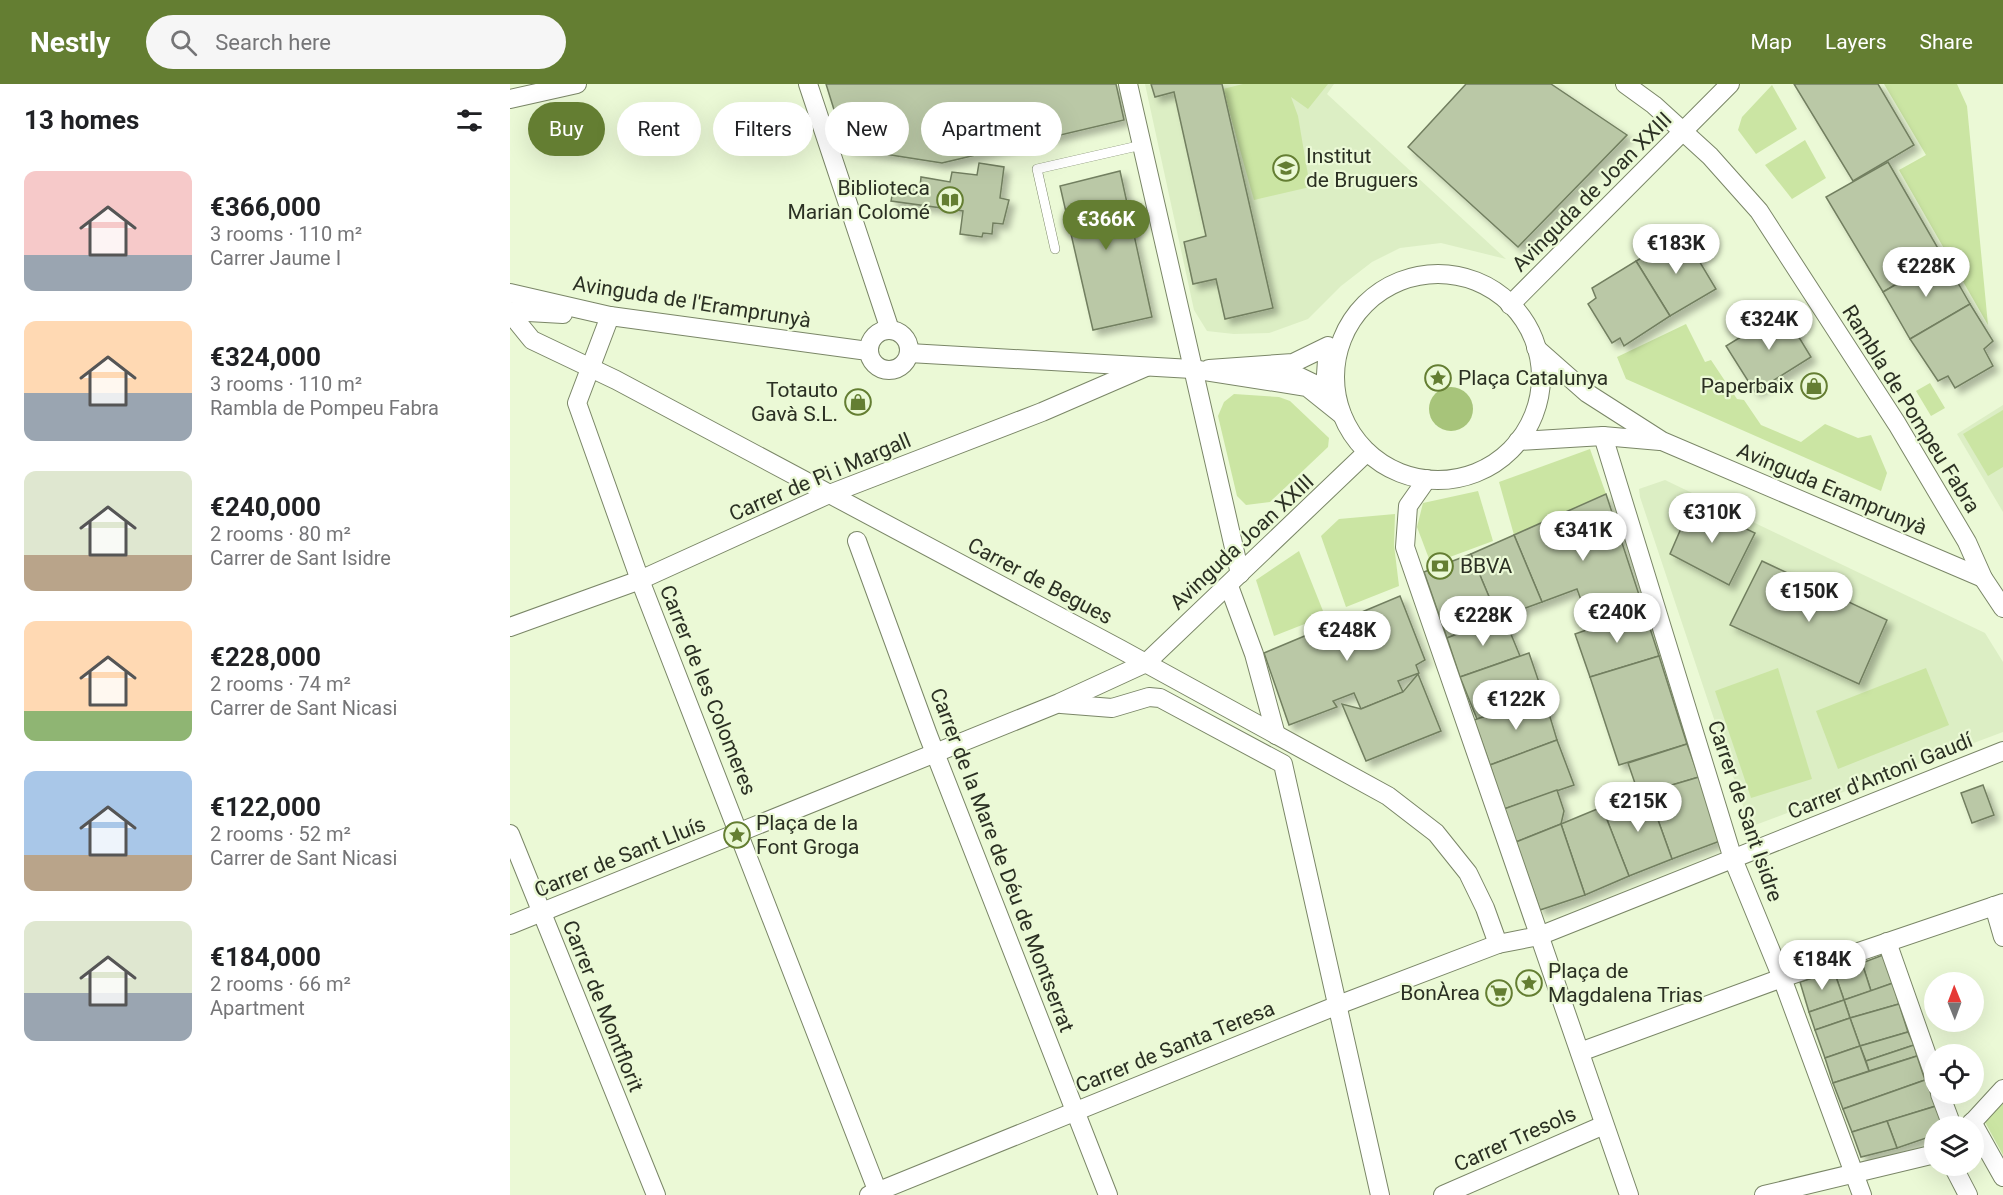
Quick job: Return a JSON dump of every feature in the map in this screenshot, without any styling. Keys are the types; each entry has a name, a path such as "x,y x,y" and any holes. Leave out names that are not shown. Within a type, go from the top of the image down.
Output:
{"street":[{"path":"510,99 577,84"},
{"path":"808,84 890,330 904,337 909,353 901,366 886,370 872,363 868,351 874,336 890,330"},
{"path":"1128,84 1200,369 1235,580 1276,735"},
{"name":"Rambla de Pompeu Fabra","path":"1625,84 1654,105 1710,156 1759,211 1897,424 1966,542 1983,578 2003,608"},
{"name":"Avinguda de Joan XXIII","path":"1510,305 1730,84"},
{"path":"1200,369 1302,352 1354,317 1381,292 1398,283 1425,276 1444,275 1471,280 1496,293 1523,321 1536,348 1540,367 1539,397 1529,425 1518,441 1500,459 1477,472 1453,479 1427,479 1394,470 1367,452 1350,431 1336,395 1336,364 1340,344 1354,317"},
{"name":"Avinguda de l'Eramprunyà","path":"510,293 610,316 868,351"},
{"path":"510,312 610,316"},
{"name":"Carrer de Begues","path":"510,312 532,340 590,368 1146,663 1388,796 1436,833 1468,873 1485,908 1498,944"},
{"name":"Carrer de les Colomeres","path":"610,316 577,403 640,580 740,833 875,1194"},
{"path":"909,353 1296,375 1325,389 1328,346 1293,363 1200,369"},
{"path":"1536,348 1587,393 1662,441"},
{"name":"Carrer de Pi i Margall","path":"510,627 640,580 826,495 1042,412 1146,367"},
{"path":"1200,369 1307,387 1342,415"},
{"path":"1518,441 1603,436 1662,441"},
{"name":"Carrer de Sant Isidre","path":"1603,436 1733,859 1782,978 1862,1195"},
{"name":"Avinguda Eramprunyà","path":"1662,441 1983,578"},
{"name":"Avinguda Joan XXIII","path":"1146,663 1367,452"},
{"path":"1427,479 1408,506 1405,547 1629,1195"},
{"name":"Carrer de la Mare de Déu de Montserrat","path":"857,541 935,753 1108,1195"},
{"name":"Carrer de Sant Lluís","path":"510,925 1059,704 1146,663"},
{"path":"1059,704 1112,708 1149,697 1160,698 1278,760 1286,772 1380,1195"},
{"name":"Carrer d'Antoni Gaudí","path":"1539,936 2003,751"},
{"name":"Carrer de Montflorit","path":"510,834 540,913 656,1195"},
{"path":"1580,1052 1782,978 1998,904 2003,937"},
{"path":"1498,944 1539,936"},
{"path":"1887,942 1924,1047"},
{"name":"Carrer de Santa Teresa","path":"875,1194 1338,1005 1498,944"},
{"path":"1978,1116 2003,1089"},
{"name":"Carrer Tresols","path":"1443,1195 1604,1125"},
{"path":"1984,1146 2003,1177"},
{"path":"1764,1195 1924,1157"},
{"path":"1958,1176 1968,1195"}],"lane":[{"path":"1055,249 1037,169 1142,145"}],"shaded area":[{"name":"Institut de Bruguers","path":"1145,84 1334,84 1327,94 1506,259 1441,243 1400,248 1372,262 1341,286 1308,319 1269,333 1234,334 1207,331 1194,310"},
{"path":"1243,84 1328,84 1308,109 1291,97 1298,116 1310,187 1254,200 1223,89"},
{"path":"1884,84 1957,84 1967,106 1988,325 1899,170 1926,155"},
{"path":"1772,85 1797,129 1756,154 1738,130 1742,117"},
{"path":"1805,140 1826,178 1792,199 1765,165"},
{"path":"1686,324 1705,362 1711,360 1737,399 1744,400 1761,425 1801,442 1825,424 1858,438 1871,435 1887,473 1881,491 1626,379 1617,357"},
{"path":"1930,383 1945,408 1931,416 1916,391"},
{"path":"1451,387 1466,394 1473,409 1466,424 1451,431 1436,424 1429,409 1436,394"},
{"path":"1234,394 1279,397 1290,401 1329,438 1328,447 1270,502 1246,505 1237,496 1218,416 1224,402"},
{"path":"2003,405 2003,512 1957,434"},
{"path":"2003,410 2003,467 1988,476 1963,434"},
{"path":"1590,449 1606,494 1514,535 1499,482"},
{"path":"1665,480 1985,633 2003,662 2003,732 1750,827 1640,497 1639,489"},
{"path":"1478,491 1493,541 1431,564 1417,527 1423,503"},
{"path":"1395,514 1394,545 1399,586 1346,607 1321,536 1339,519"},
{"path":"1299,551 1325,616 1274,636 1256,580"},
{"path":"1778,668 1812,779 1751,798 1715,691"},
{"path":"1926,668 1949,725 1838,769 1816,711"},
{"path":"2003,1103 2003,1155 1985,1122"}],"building":[{"path":"826,84 1116,84 1124,120 1062,135 1062,102 921,102 921,156 972,156 942,163 897,156 909,156 909,102 832,102"},
{"path":"1151,84 1222,84 1273,308 1225,319 1216,279 1193,284 1184,242 1206,236 1174,92 1155,97"},
{"path":"1466,84 1551,84 1627,135 1518,247 1408,147"},
{"path":"1794,84 1878,84 1914,145 1853,181"},
{"path":"1888,162 1943,257 1883,292 1826,197"},
{"name":"Biblioteca Marian Colomé","path":"979,163 1004,167 1000,198 1009,200 1003,224 993,223 992,234 983,233 982,237 960,234 963,211 891,201 894,184 920,188 921,177 950,182 952,172 977,175"},
{"path":"1120,171 1152,317 1093,330 1060,186"},
{"path":"1683,234 1716,289 1670,316 1636,261"},
{"path":"1943,257 1970,304 1910,339 1883,292"},
{"path":"1636,261 1670,316 1624,346 1620,338 1612,343 1588,304 1596,298 1592,288"},
{"path":"1970,304 1993,341 1984,349 1993,366 1955,388 1948,376 1938,381 1910,339"},
{"path":"1783,311 1811,357 1755,392 1726,346"},
{"path":"1606,494 1644,610 1591,628 1577,589 1542,602 1514,535"},
{"path":"1692,503 1755,533 1729,585 1670,554"},
{"path":"1514,535 1542,602 1498,618 1471,554"},
{"path":"1471,554 1498,618 1447,638 1424,572"},
{"path":"1762,561 1887,620 1859,684 1730,625"},
{"path":"1400,596 1425,660 1416,665 1419,673 1398,681 1403,692 1361,709 1354,693 1333,701 1337,707 1289,725 1264,653"},
{"path":"1644,610 1659,656 1590,677 1575,634"},
{"path":"1498,618 1508,627 1520,656 1460,677 1447,638"},
{"path":"1529,653 1544,697 1477,719 1460,677"},
{"path":"1659,656 1687,744 1619,765 1590,677"},
{"path":"1418,674 1441,731 1366,761 1342,704 1361,709 1403,692"},
{"path":"1544,697 1557,740 1490,765 1474,720"},
{"path":"1557,740 1574,785 1504,809 1490,765"},
{"path":"1687,744 1699,777 1639,795 1628,763"},
{"path":"1699,777 1720,841 1672,859 1648,792"},
{"path":"1983,785 1994,815 1972,823 1961,793"},
{"path":"1557,790 1564,811 1561,824 1516,842 1504,809"},
{"path":"1648,792 1672,859 1629,876 1602,807"},
{"path":"1602,807 1629,876 1585,895 1561,824"},
{"path":"1561,824 1585,895 1540,910 1516,842"},
{"path":"1883,955 1893,983 1871,991 1862,963"},
{"path":"1862,963 1871,991 1844,1000 1834,971"},
{"path":"1834,971 1844,1000 1809,1012 1800,982"},
{"path":"1893,983 1899,1004 1850,1018 1844,1000"},
{"path":"1844,1000 1850,1018 1815,1030 1809,1012"},
{"path":"1899,1004 1908,1032 1860,1046 1850,1018"},
{"path":"1850,1018 1860,1046 1825,1058 1815,1030"},
{"path":"1908,1032 1914,1045 1866,1061 1860,1046"},
{"path":"1914,1045 1917,1056 1869,1071 1866,1061"},
{"path":"1860,1046 1869,1071 1833,1083 1825,1058"},
{"path":"1917,1056 1924,1077 1924,1080 1843,1109 1833,1083"},
{"path":"1924,1080 1924,1104 1935,1104 1936,1106 1852,1132 1843,1109"},
{"path":"1936,1106 1940,1116 1924,1116 1924,1139 1897,1148 1887,1121"},
{"path":"1887,1121 1897,1148 1861,1157 1852,1132"}],"place":[{"name":"Institut de Bruguers","path":"1286,168"},
{"name":"Biblioteca Marian Colomé","path":"950,200"},
{"name":"Plaça Catalunya","path":"1438,378"},
{"name":"Paperbaix","path":"1814,386"},
{"name":"Totauto Gavà S.L.","path":"858,402"},
{"name":"BBVA","path":"1440,566"},
{"name":"Plaça de la Font Groga","path":"737,835"},
{"name":"Plaça de Magdalena Trias","path":"1529,983"},
{"name":"BonÀrea","path":"1499,993"}]}
